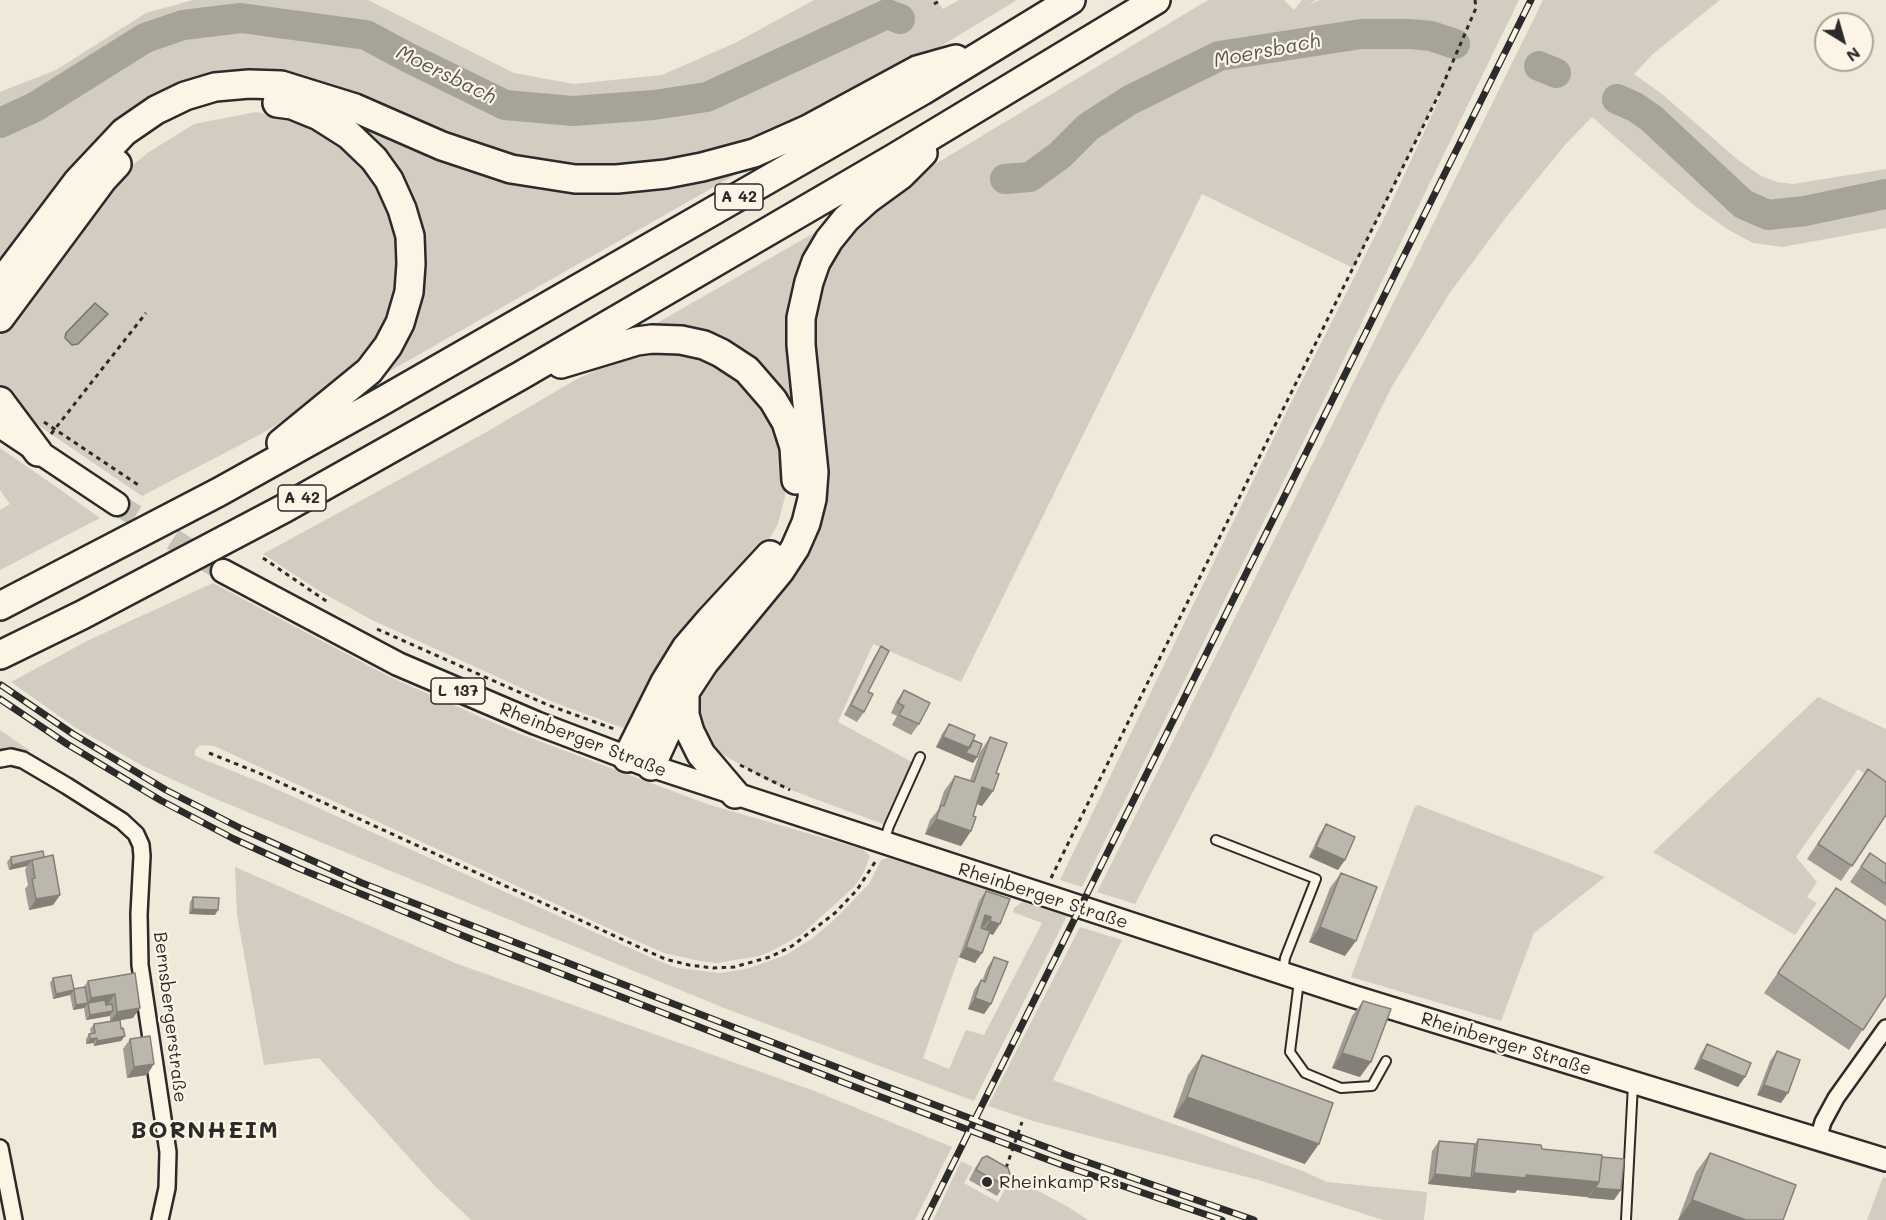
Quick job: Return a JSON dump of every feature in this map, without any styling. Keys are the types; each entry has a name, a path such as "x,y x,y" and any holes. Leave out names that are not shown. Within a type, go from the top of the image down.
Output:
{"highway":[{"name":"A 42","path":"0,606 219,492 377,404 657,245 992,49 1071,0"},
{"name":"A 42","path":"0,655 92,610 285,508 520,376 954,122 1156,0"},
{"path":"0,284 78,181 124,132 156,110 185,96 215,87 249,84 281,85 355,108 442,146 494,165 575,179 616,179 666,174 754,153 808,129 917,70 992,49"},
{"path":"0,318 103,179 122,158 159,128 193,110 225,102 262,100 292,105 319,116 349,135 374,159 389,180 402,209 410,236 409,292 400,323 388,346 369,371 219,492"},
{"path":"638,754 719,643 780,571 795,548 806,523 812,499 814,472 801,345 801,318 816,262 829,240 846,219 868,199 901,175 954,122"},
{"path":"520,376 637,341 681,340 704,345 747,370 762,385 786,422 794,447 796,495 781,538 765,562 686,648 665,682 638,754"},
{"path":"0,401 38,452"},
{"path":"685,692 685,715 690,732 701,754 735,794"}],"main road":[{"path":"0,426 117,504"},
{"name":"Rheinberger Straße","path":"224,571 399,664 503,710 638,754 735,794 1291,977 1886,1160"}],"street":[{"name":"Bernsbergerstraße","path":"0,759 11,757 22,760 67,786 122,821 136,834 141,845 140,965 168,1152 166,1188 160,1220"},
{"path":"1818,1139 1823,1122 1836,1098 1886,1028"},
{"path":"0,1148 14,1220"}],"lane":[{"path":"884,843 889,826 920,757"},
{"path":"1216,840 1316,879 1285,958 1291,977 1290,1053 1305,1073 1341,1088 1372,1086 1386,1061"},
{"path":"1626,1220 1633,1083"}],"path":[{"path":"934,4 941,0"},
{"path":"1056,882 1050,880 1438,96 1476,8 1475,0"},
{"path":"38,452 146,313"},
{"path":"38,418 140,486"},
{"path":"263,558 317,597 338,608"},
{"path":"369,625 548,705 638,754"},
{"path":"210,753 259,773 655,954 689,965 713,968 742,965 770,957 792,946 835,913 857,891 884,843"},
{"path":"734,761 793,791"},
{"path":"1006,1168 1022,1122"}],"shaded area":[{"path":"193,0 368,0 514,73 574,84 662,75 735,43 814,0 936,0 943,9 959,0 1017,0 910,65 810,119 716,153 654,165 589,169 514,159 315,84 163,95 0,269 0,92 56,70 146,13"},
{"path":"1208,0 1284,0 1294,10 1302,0 1316,0 1309,5 1320,0 1519,0 1327,394 1082,887 1060,880 1285,415 1390,206 1440,97 1438,96 1353,268 1202,194 961,682 873,644 838,722 912,762 883,824 772,783 715,750 703,734 698,704 708,675 817,527 827,469 813,332 821,281 854,226 922,172"},
{"path":"1543,0 1720,0 1654,53 1634,74 1662,94 1738,160 1761,176 1777,182 1793,184 1886,169 1886,228 1782,247 1753,243 1727,229 1695,206 1592,117 1565,145 1507,216 1449,294 1391,388 1209,761 1135,904 1097,892 1431,228"},
{"path":"295,95 494,176 749,167 374,380 415,307 412,210"},
{"path":"256,112 309,123 354,154 385,196 397,225 402,286 378,342 346,382 263,433 142,496 19,412 0,386 0,337 8,317 105,187 149,152 194,124"},
{"path":"835,221 808,271 804,428 770,382 643,331"},
{"path":"95,303 108,314 78,344 72,345 65,338 66,333"},
{"path":"671,350 718,361 756,394 779,433 787,471 785,497 778,524 768,541 633,726 626,729 548,700 372,620 321,592 263,554 483,434 577,379 614,362 642,354"},
{"path":"0,448 100,518 0,570 0,510 10,504 0,490"},
{"path":"213,583 390,677 515,732 707,804 862,849 870,856 863,874 854,887 802,934 759,956 717,963 700,961 664,953 623,935 214,746 200,745 195,750 195,755 200,758 265,784 677,968 721,973 746,969 786,955 813,938 837,917 869,884 881,860 888,858 998,892 1003,896 1005,902 979,901 923,1058 949,1069 966,1030 984,1035 1042,923 1013,912 1014,908 1022,902 1067,916 974,1101 724,1008 211,797 143,766 76,728 11,682 89,640"},
{"path":"1818,697 1886,729 1886,789 1858,769 1796,857 1817,882 1807,897 1817,903 1795,935 1653,852"},
{"path":"0,730 29,750 23,760 0,759"},
{"path":"1418,805 1605,877 1534,933 1501,1021 1351,977 1414,808"},
{"path":"235,867 455,963 817,1092 952,1147 915,1220 471,1220 433,1184 319,1058 264,1065 237,915"},
{"path":"1080,927 1122,940 1053,1080 1327,1182 1427,1192 1424,1220 1383,1220 1262,1181 1033,1121 988,1106"},
{"path":"961,1161 973,1167 964,1183 998,1202 1012,1177 1088,1220 933,1220"},
{"path":"1883,1177 1886,1178 1886,1220 1867,1220"}],"building":[{"path":"881,646 889,651 868,692 873,694 864,712 851,705"},
{"path":"904,690 930,703 919,724 899,715 904,706 898,703"},
{"path":"949,724 975,735 970,748 943,737"},
{"path":"990,737 1007,743 996,773 999,774 993,791 982,787 971,831 936,819 941,805 944,806 955,776 974,782"},
{"path":"973,740 982,744 977,757 966,753"},
{"path":"1868,769 1886,782 1886,815 1852,866 1818,844"},
{"path":"1326,824 1355,837 1345,860 1316,847"},
{"path":"43,851 44,857 12,865 11,857"},
{"path":"1870,853 1886,864 1886,884 1861,867"},
{"path":"53,855 60,895 36,899 32,879 35,878 32,860"},
{"path":"1341,873 1377,887 1356,941 1320,927"},
{"path":"1836,888 1886,921 1886,995 1863,1030 1778,973"},
{"path":"986,891 1010,899 1000,924 990,921 991,917 985,915 981,928 990,931 982,953 966,947"},
{"path":"193,897 219,898 218,910 193,909"},
{"path":"994,957 1008,962 991,1004 975,998 981,980 985,982"},
{"path":"135,973 140,1008 117,1012 115,994 91,998 88,981"},
{"path":"71,975 74,989 85,987 88,1003 76,1005 74,990 56,994 53,978"},
{"path":"105,1000 106,1005 112,1004 113,1011 90,1015 88,1003"},
{"path":"1363,1001 1391,1009 1371,1062 1342,1053"},
{"path":"120,1020 125,1036 97,1041 97,1038 90,1039 89,1034 95,1033 94,1024"},
{"path":"150,1036 154,1064 134,1067 130,1039"},
{"path":"1707,1044 1751,1063 1745,1077 1701,1059"},
{"path":"1777,1051 1800,1060 1788,1093 1764,1085"},
{"path":"1202,1055 1333,1103 1319,1144 1187,1097"},
{"path":"1478,1139 1541,1145 1542,1149 1602,1155 1599,1182 1474,1173"},
{"path":"1439,1141 1475,1144 1471,1178 1435,1174"},
{"path":"1710,1153 1796,1185 1783,1220 1746,1220 1692,1200"},
{"path":"987,1156 1008,1168 1010,1174 1004,1185 976,1170 982,1158"},
{"path":"1602,1157 1624,1159 1621,1190 1595,1188 1599,1182"}],"waterway":[{"name":"Moersbach","path":"0,123 35,107 145,38 183,25 241,18 366,35 505,105 573,111 654,105 707,97 887,14 900,19"},
{"name":"Moersbach","path":"1005,179 1030,177 1060,155 1088,127 1130,100 1219,56 1361,34 1431,36 1455,44"},
{"name":"Moersbach","path":"1539,66 1556,73"},
{"name":"Moersbach","path":"1617,99 1651,118 1743,204 1768,215 1805,211 1886,194"}],"tunnel":[{"path":"117,504 223,571"}],"railway":[{"path":"925,1220 1531,0"},
{"path":"1,685 73,734 166,790 240,828 362,883 1067,1155 1254,1220"},
{"path":"0,699 67,744 160,800 234,839 298,868 471,939 881,1097 1062,1165 1222,1220"}],"place":[{"name":"Rheinkamp Rs","path":"987,1182"}],"district":[{"name":"BORNHEIM","path":"205,1131"}]}
